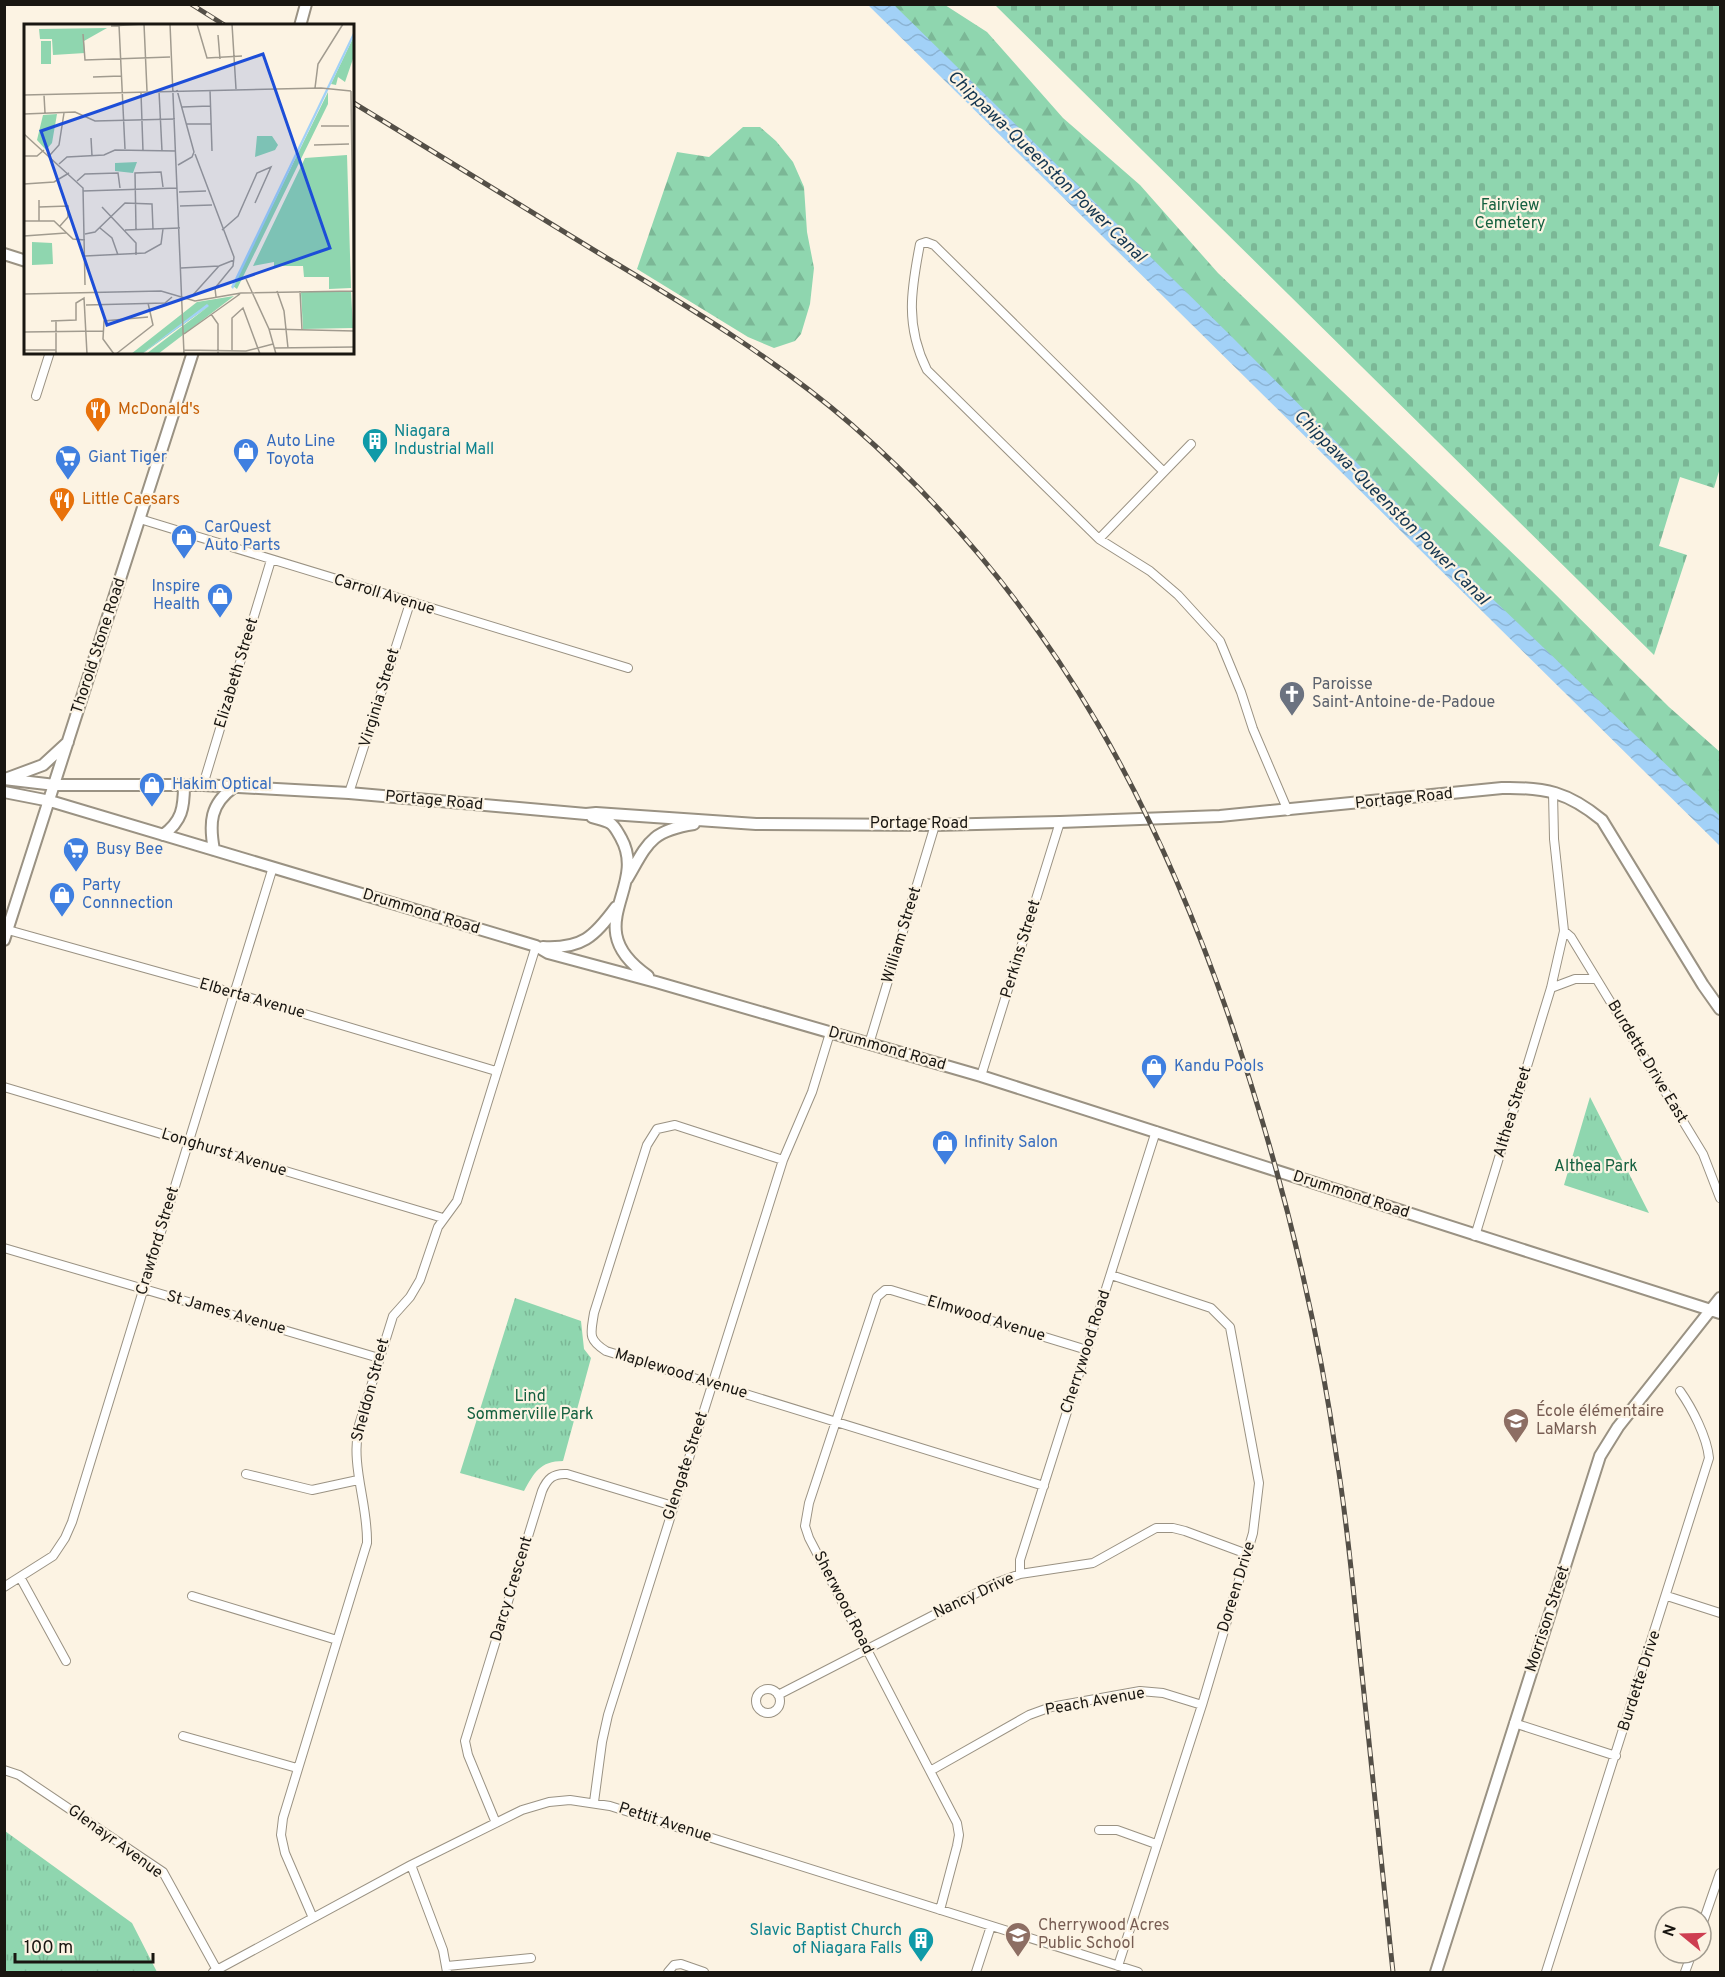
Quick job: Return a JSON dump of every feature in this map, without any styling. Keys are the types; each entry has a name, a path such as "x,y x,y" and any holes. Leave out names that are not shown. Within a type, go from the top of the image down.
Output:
{"main road":[{"path":"301,24 306,4"},
{"path":"4,254 24,260"},
{"name":"Thorold Stone Road","path":"6,935 193,354"},
{"path":"5,779 44,765 68,742"},
{"name":"Portage Road","path":"5,779 55,785 203,785 350,793 586,814 756,824 935,825 1220,816 1529,787 1553,792 1582,804 1602,820 1702,985 1720,1009"},
{"path":"163,835 175,826 180,816 184,805 184,785"},
{"path":"214,850 210,832 213,813 224,794 234,787"},
{"path":"4,792 50,801"},
{"name":"Drummond Road","path":"50,801 536,946 548,953 981,1076 1716,1312"},
{"path":"586,814 612,824 619,834 625,846 627,880"},
{"path":"656,982 627,960 621,948 615,922 618,904 627,880 644,850 655,837 668,829 724,822"},
{"path":"536,946 563,948 584,941 603,925 618,904"},
{"name":"Morrison Street","path":"1436,1972 1600,1456 1618,1427 1716,1312 1720,1298"}],"street":[{"path":"1164,471 934,245 926,242 920,244 914,272 911,315 917,349 927,370 1099,539 1150,571 1178,595 1220,641 1253,729 1288,811"},
{"path":"36,396 49,354"},
{"path":"1099,539 1191,444"},
{"name":"Carroll Avenue","path":"140,519 628,668"},
{"name":"Elizabeth Street","path":"203,785 272,560"},
{"name":"Virginia Street","path":"350,793 410,603"},
{"name":"Althea Street","path":"1475,1236 1551,988 1564,931 1554,839 1553,792"},
{"name":"Perkins Street","path":"981,1076 1060,822"},
{"name":"William Street","path":"869,1044 935,825"},
{"name":"Crawford Street","path":"4,1587 52,1556 65,1538 72,1522 273,867"},
{"name":"Burdette Drive East","path":"1564,931 1571,937 1703,1154 1720,1198"},
{"name":"Elberta Avenue","path":"6,935 234,993 496,1071"},
{"name":"Sheldon Street","path":"313,1918 285,1853 281,1835 283,1818 297,1768 367,1543 368,1526 358,1480 355,1441 393,1316 410,1298 420,1280 443,1218 457,1202 536,946"},
{"path":"1551,988 1575,979 1596,978"},
{"name":"Glengate Street","path":"594,1802 608,1715 783,1160 812,1092 830,1033"},
{"name":"Longhurst Avenue","path":"4,1087 443,1218"},
{"name":"Maplewood Avenue","path":"783,1160 675,1125 657,1129 647,1144 594,1313 591,1337 595,1344 606,1351 1044,1486"},
{"name":"Cherrywood Road","path":"1020,1574 1020,1560 1156,1131"},
{"name":"St James Avenue","path":"4,1248 379,1358"},
{"name":"Doreen Drive","path":"1111,1275 1211,1308 1230,1327 1259,1484 1253,1533 1247,1554 1202,1705 1118,1966"},
{"name":"Elmwood Avenue","path":"885,1290 1087,1350"},
{"name":"Sherwood Road","path":"885,1290 877,1297 809,1503 805,1526 809,1538 957,1824 959,1835 940,1910"},
{"name":"Burdette Drive","path":"1546,1972 1709,1458 1701,1431 1689,1404 1680,1391"},
{"path":"246,1474 312,1490 358,1480"},
{"name":"Darcy Crescent","path":"496,1823 468,1755 465,1741 547,1480 558,1474 567,1474 673,1506"},
{"name":"Nancy Drive","path":"778,1695 996,1582 1020,1574 1093,1563 1156,1528 1185,1531 1247,1554"},
{"path":"20,1577 66,1661"},
{"path":"192,1596 337,1640"},
{"path":"1667,1596 1720,1613"},
{"name":"Peach Avenue","path":"930,1771 1029,1715 1051,1707 1140,1691 1163,1693 1202,1705"},
{"path":"1514,1723 1616,1756"},
{"path":"183,1736 297,1768"},
{"name":"Glenayr Avenue","path":"4,1770 19,1775 163,1872 215,1971"},
{"name":"Pettit Avenue","path":"215,1971 411,1865 522,1810 549,1802 570,1800 594,1802 1138,1972"},
{"path":"1099,1830 1117,1830 1156,1844"},
{"path":"411,1865 443,1950 447,1969 531,1958"},
{"path":"1709,1905 1720,1873"},
{"path":"976,1972 991,1926"},
{"path":"668,1972 674,1965 681,1964 704,1972"}],"green space":[{"path":"890,5 945,5 987,32 1063,118 1140,185 1218,273 1548,587 1669,707 1720,752 1720,828"},
{"name":"Fairview Cemetery","path":"995,5 1720,5 1720,468 1714,488 1680,477 1659,546 1687,555 1654,655"},
{"path":"743,127 760,127 776,141 793,162 804,187 807,232 814,268 810,304 801,334 795,341 774,348 748,337 637,269 677,152 709,157"},
{"name":"Althea Park","path":"1590,1097 1649,1213 1564,1185"},
{"name":"Lind Sommerville Park","path":"515,1298 581,1321 584,1349 591,1358 563,1461 549,1463 539,1469 524,1491 460,1473"},
{"path":"5,1831 132,1923 157,1972 5,1972"}],"water":[{"name":"Chippawa-Queenston Power Canal","path":"868,5 894,5 1232,337 1479,586 1720,816 1720,846"}],"railway":[{"path":"191,4 223,24"},
{"path":"354,103 728,333 792,377 852,425 925,494 989,567 1047,644 1098,724 1143,808 1183,896 1218,987 1250,1081 1290,1222 1312,1317 1330,1412 1344,1511 1393,1972"}],"place":[{"name":"McDonald's","path":"98,433"},
{"name":"Niagara Industrial Mall","path":"375,464"},
{"name":"Auto Line Toyota","path":"246,474"},
{"name":"Giant Tiger","path":"68,481"},
{"name":"Little Caesars","path":"62,523"},
{"name":"CarQuest Auto Parts","path":"184,560"},
{"name":"Inspire Health","path":"220,619"},
{"name":"Paroisse Saint-Antoine-de-Padoue","path":"1292,717"},
{"name":"Hakim Optical","path":"152,808"},
{"name":"Busy Bee","path":"76,873"},
{"name":"Party Connnection","path":"62,918"},
{"name":"Kandu Pools","path":"1154,1090"},
{"name":"Infinity Salon","path":"945,1166"},
{"name":"École élémentaire LaMarsh","path":"1516,1444"},
{"name":"Cherrywood Acres Public School","path":"1018,1958"},
{"name":"Slavic Baptist Church of Niagara Falls","path":"921,1963"}]}
